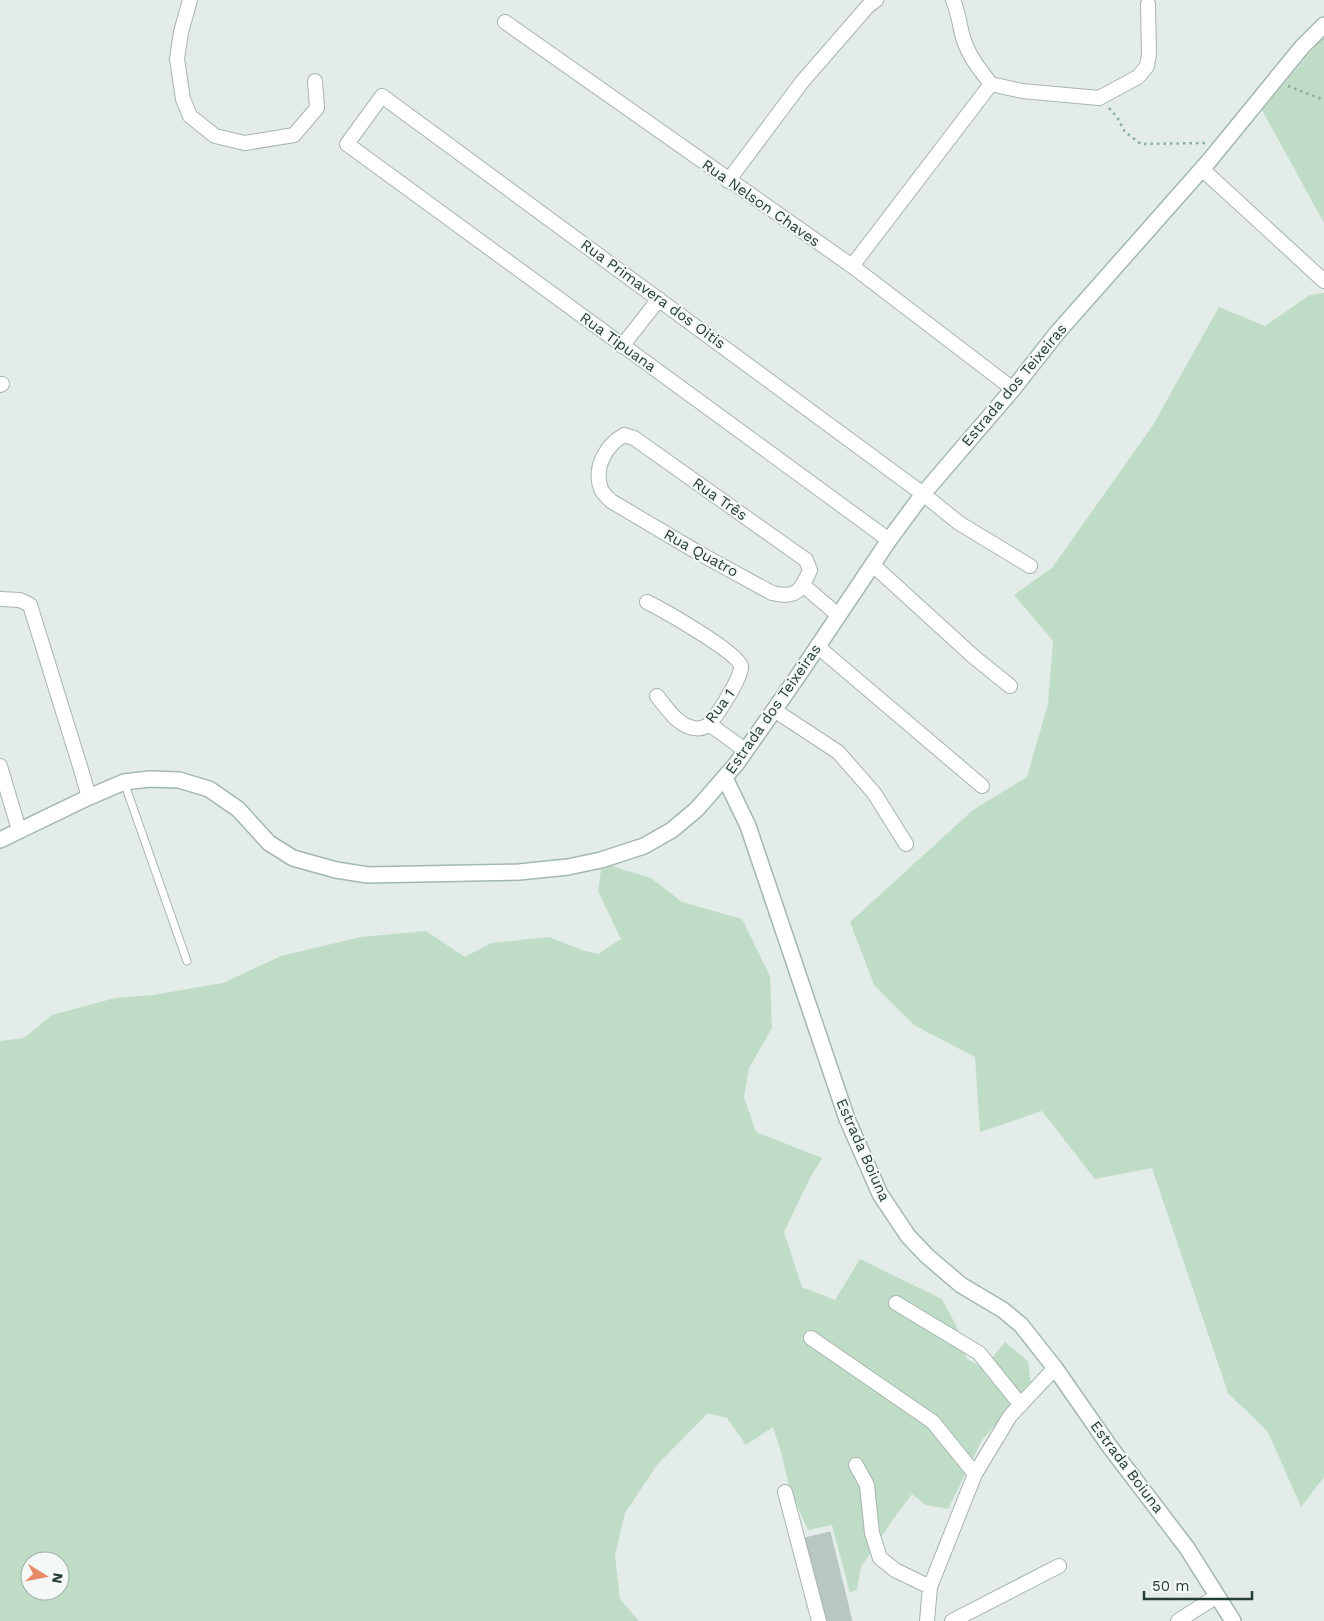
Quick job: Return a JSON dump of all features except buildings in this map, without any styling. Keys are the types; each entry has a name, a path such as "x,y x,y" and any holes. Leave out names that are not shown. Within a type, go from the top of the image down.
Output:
{"street":[{"path":"190,0 181,32 177,59 183,99 190,116 215,136 245,143 294,135 317,108 315,81"},
{"path":"728,181 802,82 868,6 876,0"},
{"path":"954,0 962,34 974,64 991,84 1022,91 1099,98 1138,77 1147,66 1149,54 1148,4"},
{"name":"Rua Nelson Chaves","path":"504,22 728,181 852,266 1013,389"},
{"name":"Estrada dos Teixeiras","path":"0,840 88,797 124,782 150,778 179,780 209,789 238,809 269,843 293,858 336,870 377,875 519,872 568,867 601,860 644,846 672,830 697,810 725,778 774,710 889,540 923,494 1013,389 1057,333 1202,169 1302,47 1324,25"},
{"path":"852,266 991,84"},
{"name":"Rua Primavera dos Oitis","path":"347,144 382,96 923,494 958,523 1030,566"},
{"name":"Rua Tipuana","path":"347,144 889,540"},
{"path":"1202,169 1324,281"},
{"path":"622,346 659,299"},
{"name":"Rua Três","path":"611,502 602,491 598,470 603,456 615,440 624,435 634,438 806,560 810,570 798,589"},
{"name":"Rua Quatro","path":"611,502 696,552 772,593 785,596 798,589"},
{"path":"873,565 974,657 1010,686"},
{"path":"798,589 838,615"},
{"path":"0,599 20,600 30,605 80,763 88,797"},
{"name":"Rua 1","path":"646,602 679,619 736,658 742,666 742,672 738,681 709,724 701,729 688,727 672,715 657,696"},
{"path":"817,646 982,786"},
{"path":"774,710 838,752 874,793 906,844"},
{"path":"709,724 745,750"},
{"path":"0,766 19,830"},
{"name":"Estrada Boiuna","path":"725,778 748,826 847,1119 880,1194 908,1236 927,1256 961,1285 1003,1310 1021,1325 1055,1368 1110,1447 1187,1548 1233,1621"},
{"path":"896,1303 978,1353 1021,1404"},
{"path":"811,1338 933,1422 975,1474"},
{"path":"927,1621 930,1587 975,1474 1010,1416 1055,1368"},
{"path":"856,1465 867,1485 872,1534 880,1558 895,1570 930,1587"},
{"path":"785,1492 819,1621"},
{"path":"952,1621 1058,1566"},
{"path":"1178,1621 1217,1596"}],"lane":[{"path":"124,782 187,961"}],"path":[{"path":"1275,82 1324,100"},
{"path":"1099,98 1117,117 1125,132 1141,144 1224,143"}],"green space":[{"path":"1324,36 1324,223 1262,110"},
{"path":"1324,293 1324,1477 1301,1507 1268,1432 1228,1393 1152,1168 1095,1179 1042,1111 980,1132 975,1057 914,1025 874,985 850,922 973,810 1027,777 1048,704 1053,641 1014,595 1052,568 1153,425 1219,307 1265,326 1310,295"},
{"path":"602,863 651,878 682,902 742,919 770,976 772,1028 749,1068 744,1097 756,1132 822,1158 810,1178 784,1232 802,1287 835,1300 860,1259 942,1299 957,1327 967,1359 984,1368 1005,1342 1028,1361 1031,1384 982,1440 948,1509 926,1505 912,1494 861,1567 857,1589 850,1593 832,1525 808,1530 790,1490 773,1427 746,1445 727,1418 708,1413 657,1465 625,1513 615,1555 620,1599 639,1621 0,1621 0,1041 24,1038 52,1015 115,998 153,995 223,983 281,956 361,937 426,931 465,957 491,943 549,937 598,954 621,939 598,891"}]}
